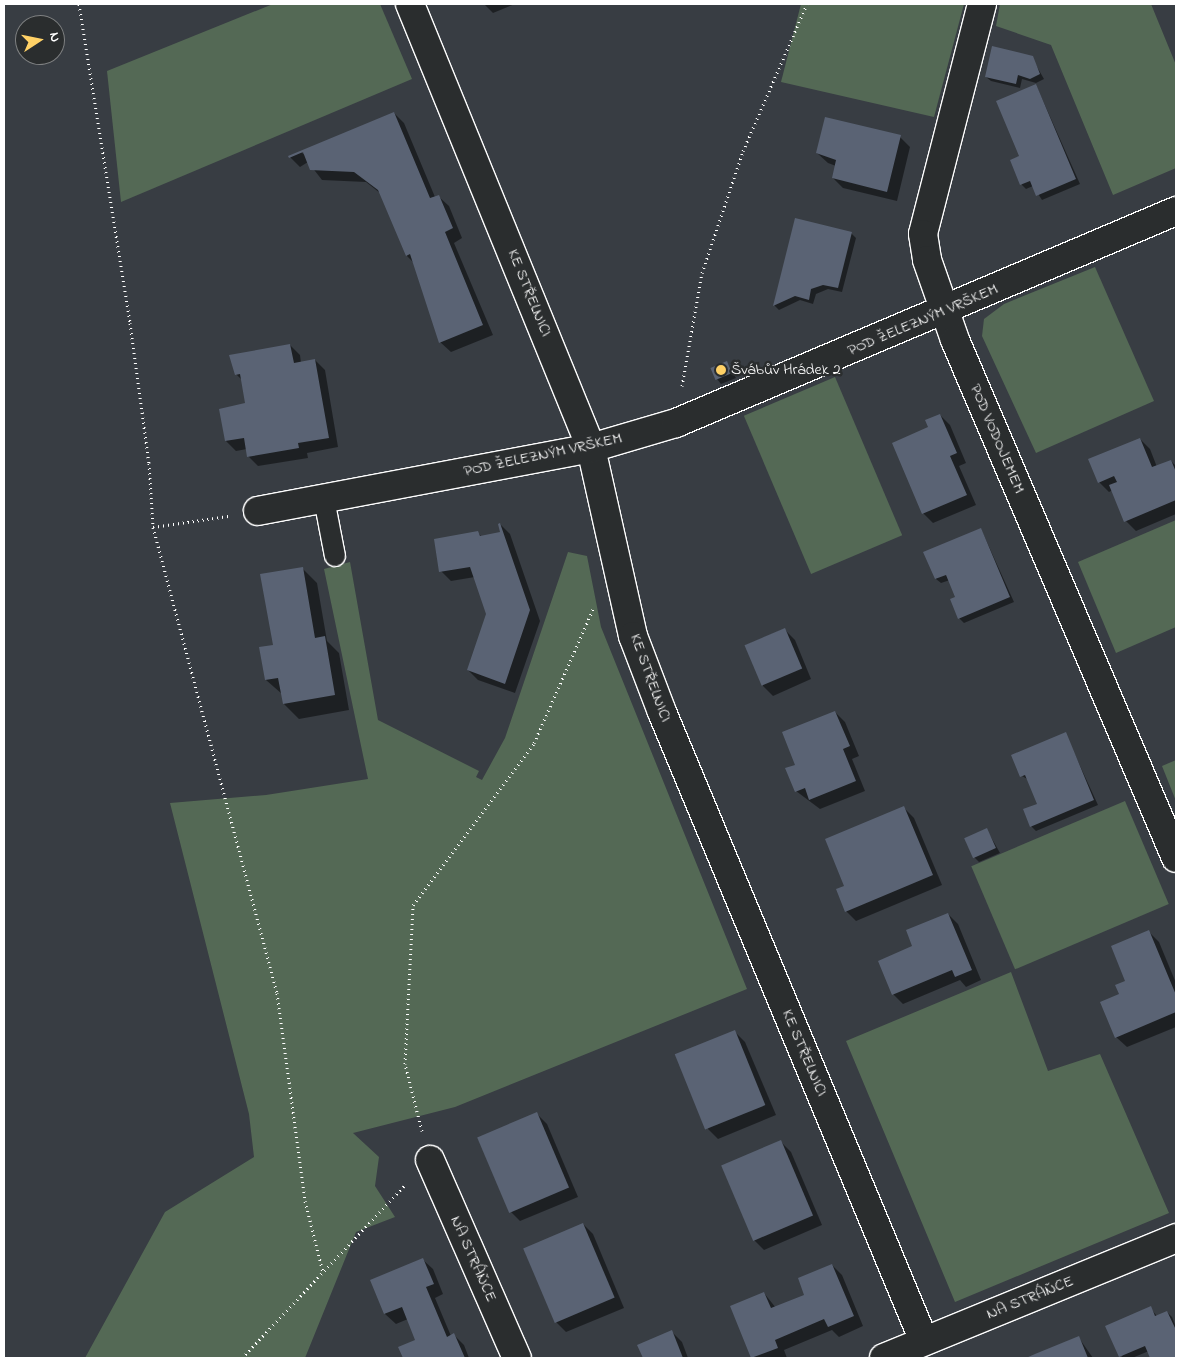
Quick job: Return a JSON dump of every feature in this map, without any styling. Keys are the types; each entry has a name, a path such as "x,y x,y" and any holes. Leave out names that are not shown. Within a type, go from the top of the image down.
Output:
{"street":[{"name":"KE STŘELNICI","path":"410,4 590,448 633,636 924,1341"},
{"name":"POD VODOJEMEM","path":"982,4 924,234 927,260 943,312 1176,858"},
{"name":"POD ŽELEZNÝM VRŠKEM","path":"258,512 590,448 676,423 943,312 1176,211"},
{"name":"NA STRÁŇCE","path":"430,1160 516,1358"},
{"name":"NA STRÁŇCE","path":"884,1358 1176,1238"}],"lane":[{"path":"324,499 335,556"}],"path":[{"path":"79,4 130,323 149,463 153,527 277,993 305,1201 324,1272"},
{"path":"676,423 702,273 743,151 806,4"},
{"path":"153,527 258,512"},
{"path":"242,1358 430,1160 405,1064 413,905 534,743 596,602"}],"green space":[{"path":"273,4 380,4 412,79 121,202 107,71"},
{"path":"801,4 964,4 934,117 781,82"},
{"path":"1000,4 1151,4 1176,65 1176,168 1113,195 1051,45 996,26"},
{"path":"1095,267 1154,401 1036,453 982,336 984,319 1004,304"},
{"path":"835,377 902,535 811,574 744,416"},
{"path":"1176,520 1176,627 1116,653 1078,562"},
{"path":"568,552 587,556 601,627 747,989 455,1107 353,1133 379,1157 375,1186 395,1217 356,1232 305,1358 85,1358 165,1212 254,1157 249,1114 170,803 266,795 368,779 324,569 350,562 378,720 479,771 476,777 482,780 505,738"},
{"path":"1176,760 1176,801 1162,766"},
{"path":"1125,801 1169,904 1015,969 971,866"},
{"path":"1011,972 1048,1071 1100,1054 1169,1213 955,1302 846,1041"}],"building":[{"path":"992,46 1033,56 1040,74 1030,79 1018,75 1016,84 985,77"},
{"path":"1036,84 1076,179 1036,196 1030,181 1020,185 1010,160 1019,156 996,101"},
{"path":"394,112 430,198 439,195 453,228 445,232 483,325 439,343 410,254 406,256 378,190 354,172 310,170 303,152 289,158 288,156"},
{"path":"825,117 901,135 887,192 832,178 836,160 816,153"},
{"path":"795,218 852,232 838,288 823,285 811,289 809,300 795,296 773,306"},
{"path":"290,344 294,363 315,359 329,438 298,443 299,448 247,457 244,438 225,441 219,409 245,403 240,374 235,375 229,355"},
{"name":"Švábův Hrádek 2","path":"727,361 732,373 716,380 710,368"},
{"path":"940,414 957,453 950,456 967,495 922,514 892,443 928,427 925,420"},
{"path":"1140,438 1152,467 1171,460 1176,472 1176,500 1124,522 1109,485 1117,482 1114,476 1098,483 1088,459"},
{"path":"500,523 530,610 505,684 467,670 486,614 470,567 439,572 434,539 478,531 480,536 500,532 498,524"},
{"path":"981,528 1010,597 958,619 950,599 955,597 946,575 935,579 923,552"},
{"path":"303,567 315,638 325,636 335,695 283,704 278,678 265,680 259,647 273,645 260,574"},
{"path":"785,628 802,669 762,686 744,645"},
{"path":"835,711 850,746 843,749 856,781 809,800 805,788 795,792 785,768 795,765 782,732"},
{"path":"1066,732 1094,800 1030,827 1023,809 1037,804 1025,775 1020,777 1011,755"},
{"path":"904,806 933,875 845,912 836,889 844,886 825,839"},
{"path":"987,828 996,848 973,858 964,838"},
{"path":"948,913 972,970 955,977 952,970 892,995 878,961 912,946 906,930"},
{"path":"1149,930 1176,995 1176,1012 1115,1038 1100,1002 1119,994 1115,985 1125,981 1111,946"},
{"path":"735,1030 765,1105 705,1129 675,1054"},
{"path":"537,1112 569,1187 509,1213 477,1137"},
{"path":"781,1140 813,1215 753,1241 721,1165"},
{"path":"583,1223 615,1298 555,1323 523,1248"},
{"path":"423,1258 434,1284 426,1287 447,1337 454,1333 465,1358 403,1358 398,1347 415,1340 402,1307 384,1314 370,1280"},
{"path":"832,1264 854,1316 828,1327 824,1319 775,1340 778,1348 751,1358 730,1306 764,1292 771,1308 804,1295 798,1278"},
{"path":"1151,1306 1155,1316 1167,1311 1176,1330 1176,1358 1150,1358 1145,1346 1119,1357 1105,1326"},
{"path":"672,1330 683,1358 643,1358 637,1345"},
{"path":"1079,1336 1088,1358 1026,1358 1035,1354"}],"place":[{"name":"Švábův Hrádek 2","path":"721,370"}]}
